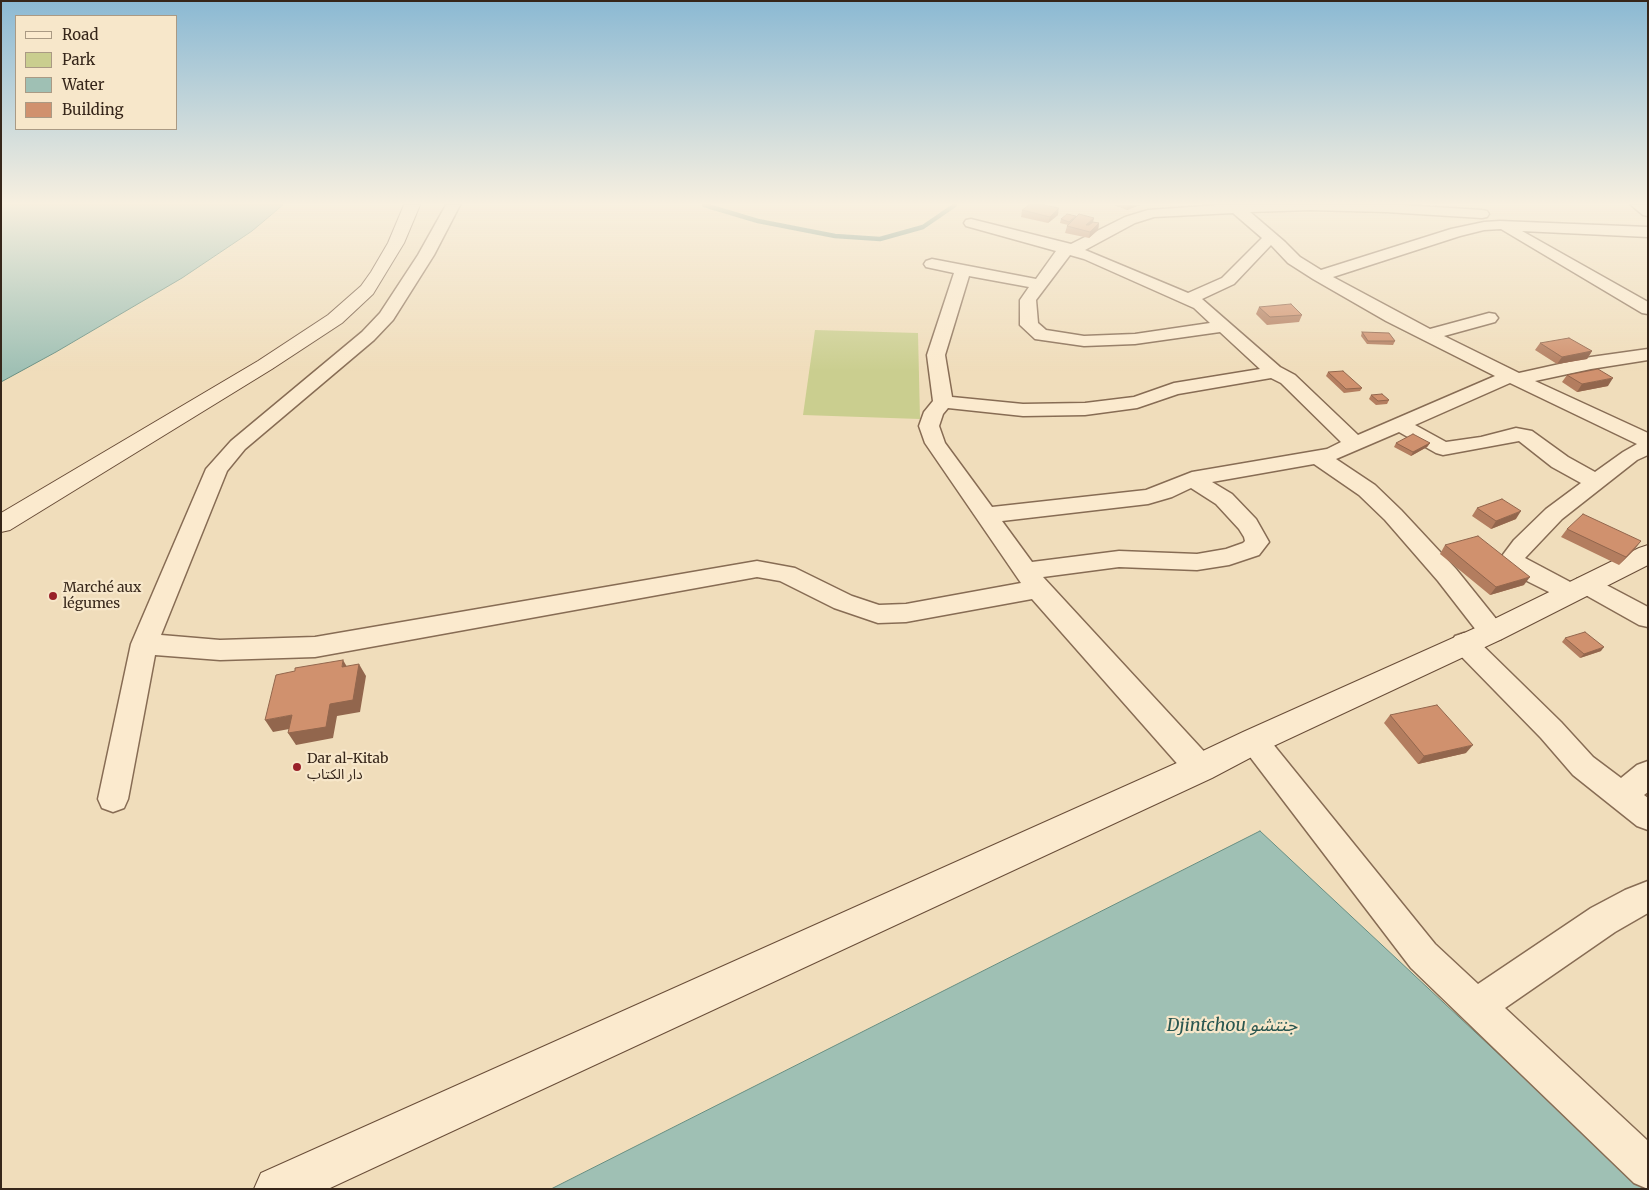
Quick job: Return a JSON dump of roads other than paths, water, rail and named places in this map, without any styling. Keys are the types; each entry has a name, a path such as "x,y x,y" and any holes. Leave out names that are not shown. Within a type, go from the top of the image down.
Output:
{"street":[{"path":"1,524 265,365 335,319 362,296 386,261"},
{"path":"113,799 144,644 218,469 238,445 368,336 388,316 423,261"},
{"path":"1059,261 1038,284 1028,300 1029,325 1041,336 1084,341 1135,339 1224,326"},
{"path":"1102,261 1200,304 1273,371 1288,379 1355,444"},
{"path":"1188,299 1228,281 1248,261"},
{"path":"1295,261 1319,276 1513,378 1648,440"},
{"path":"1319,276 1367,261"},
{"path":"1564,261 1648,309"},
{"path":"932,264 1038,284"},
{"path":"943,402 936,355 962,270"},
{"path":"1429,335 1489,318"},
{"path":"986,515 1148,497 1192,479 1319,457 1355,444 1513,378 1648,354"},
{"path":"943,402 1023,410 1085,409 1130,403 1174,390 1273,371"},
{"path":"943,402 934,412 929,426 935,443 1032,580 1200,768"},
{"path":"1399,424 1443,449 1481,443 1516,434 1524,436 1560,462 1596,482"},
{"path":"1648,446 1554,514 1522,546 1511,560 1524,569 1578,588 1648,618"},
{"path":"1319,457 1367,490 1393,515 1447,575 1492,632"},
{"path":"144,644 220,650 315,647 756,569 786,574 843,602 878,614 906,613 1119,559 1213,561 1251,549 1256,542 1256,537 1248,524 1224,499 1192,479"},
{"path":"276,1189 1200,768 1464,643 1492,632 1648,554"},
{"path":"1464,643 1538,717 1583,766 1648,816"},
{"path":"1254,741 1423,956 1648,1168"},
{"path":"1623,795 1648,774"},
{"path":"1475,1007 1603,920 1648,897"}],"water":[{"path":"1,261 208,261 182,278 56,352 1,382"},
{"name":"Djintchou جنتشو","path":"1260,831 1643,1189 551,1189"}],"place":[{"name":"Marché aux légumes","path":"53,596"},
{"name":"Dar al-Kitab دار الكتاب","path":"297,767"}]}
